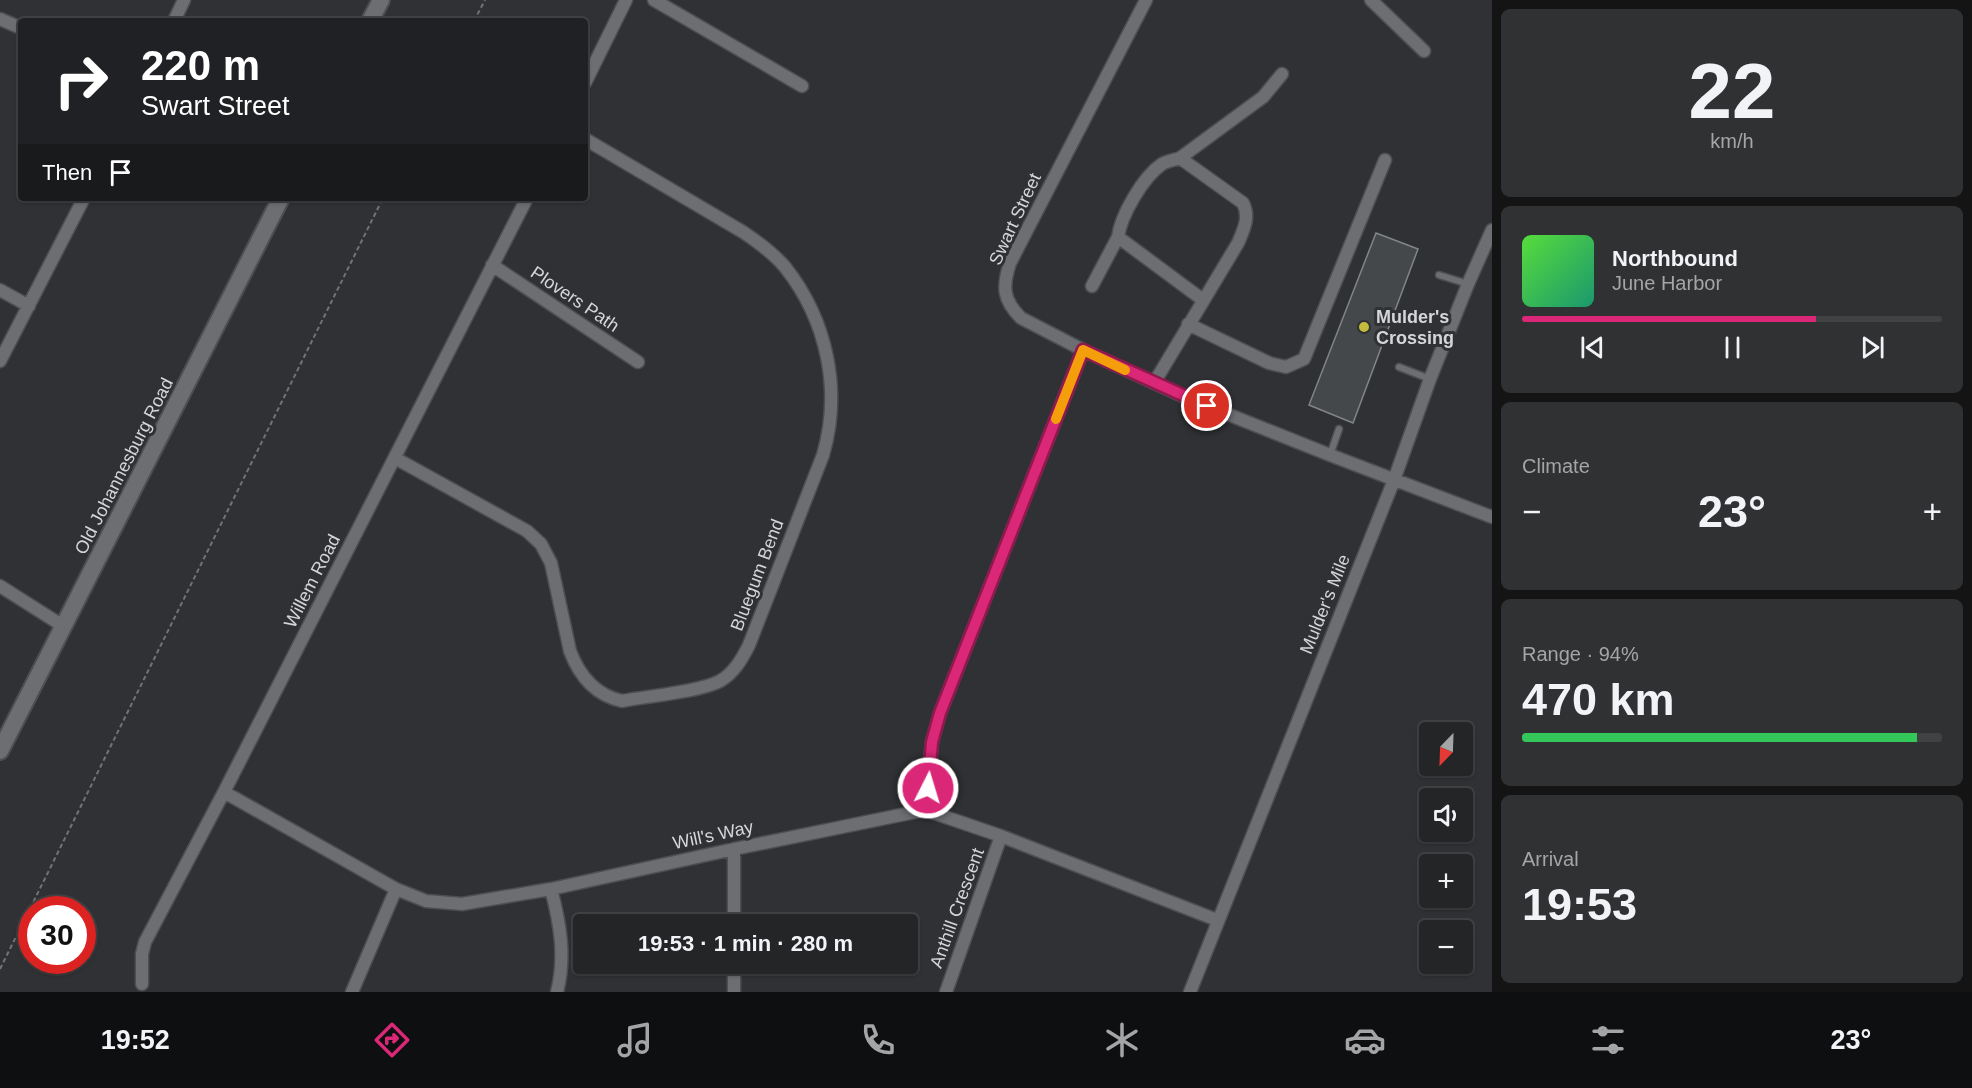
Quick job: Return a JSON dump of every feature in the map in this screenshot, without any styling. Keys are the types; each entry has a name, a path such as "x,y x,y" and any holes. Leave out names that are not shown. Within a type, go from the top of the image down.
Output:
{"main road":[{"path":"372,18 381,0"},
{"name":"Old Johannesburg Road","path":"0,751 279,201"}],"street":[{"path":"175,18 184,0"},
{"path":"588,77 626,0"},
{"path":"654,0 802,86"},
{"name":"Swart Street","path":"1146,0 1010,263 1006,278 1008,302 1021,318 1154,383 1330,455 1492,517"},
{"path":"1371,0 1384,5 1424,51"},
{"path":"0,19 18,27"},
{"path":"1092,286 1118,237 1122,220 1151,173 1165,162 1180,158 1263,97 1282,74"},
{"name":"Bluegum Bend","path":"395,458 527,531 541,544 551,563 574,664 581,675 597,690 622,701 701,688 719,681 741,662 829,436 831,390 827,352 812,306 785,267 764,247 588,142"},
{"path":"1154,383 1238,243 1244,229 1247,211 1243,203 1180,158"},
{"path":"1188,324 1269,363 1286,367 1304,359 1385,160"},
{"path":"0,361 82,201"},
{"name":"Willem Road","path":"142,984 142,954 145,942 525,201"},
{"name":"Mulder's Mile","path":"1190,992 1394,480 1430,379 1492,230"},
{"path":"1118,237 1203,300"},
{"name":"Plovers Path","path":"492,265 638,362"},
{"path":"0,290 29,306"},
{"path":"1083,350 940,713 932,742 926,810 1001,836 1217,920"},
{"path":"0,585 63,626"},
{"name":"Will's Way","path":"224,792 396,889 426,901 462,904 551,889 926,810"},
{"name":"Anthill Crescent","path":"946,992 1001,836"},
{"path":"734,849 734,914"},
{"path":"352,992 396,889"},
{"path":"551,889 558,916 561,946 557,992"},
{"path":"734,974 734,992"}],"lane":[{"path":"1439,275 1468,284"},
{"path":"1399,367 1430,379"},
{"path":"1330,455 1339,429"}],"path":[{"path":"476,18 485,0"},
{"path":"0,969 383,201"}],"building":[{"name":"Mulder's Crossing","path":"1376,233 1418,249 1353,423 1309,405"}],"slow traffic":[{"path":"1056,419 1083,350 1125,370"}],"place":[{"name":"Mulder's Crossing","path":"1364,327"}],"route":[{"path":"928,788 932,742 940,713 1083,350 1207,406"}]}
